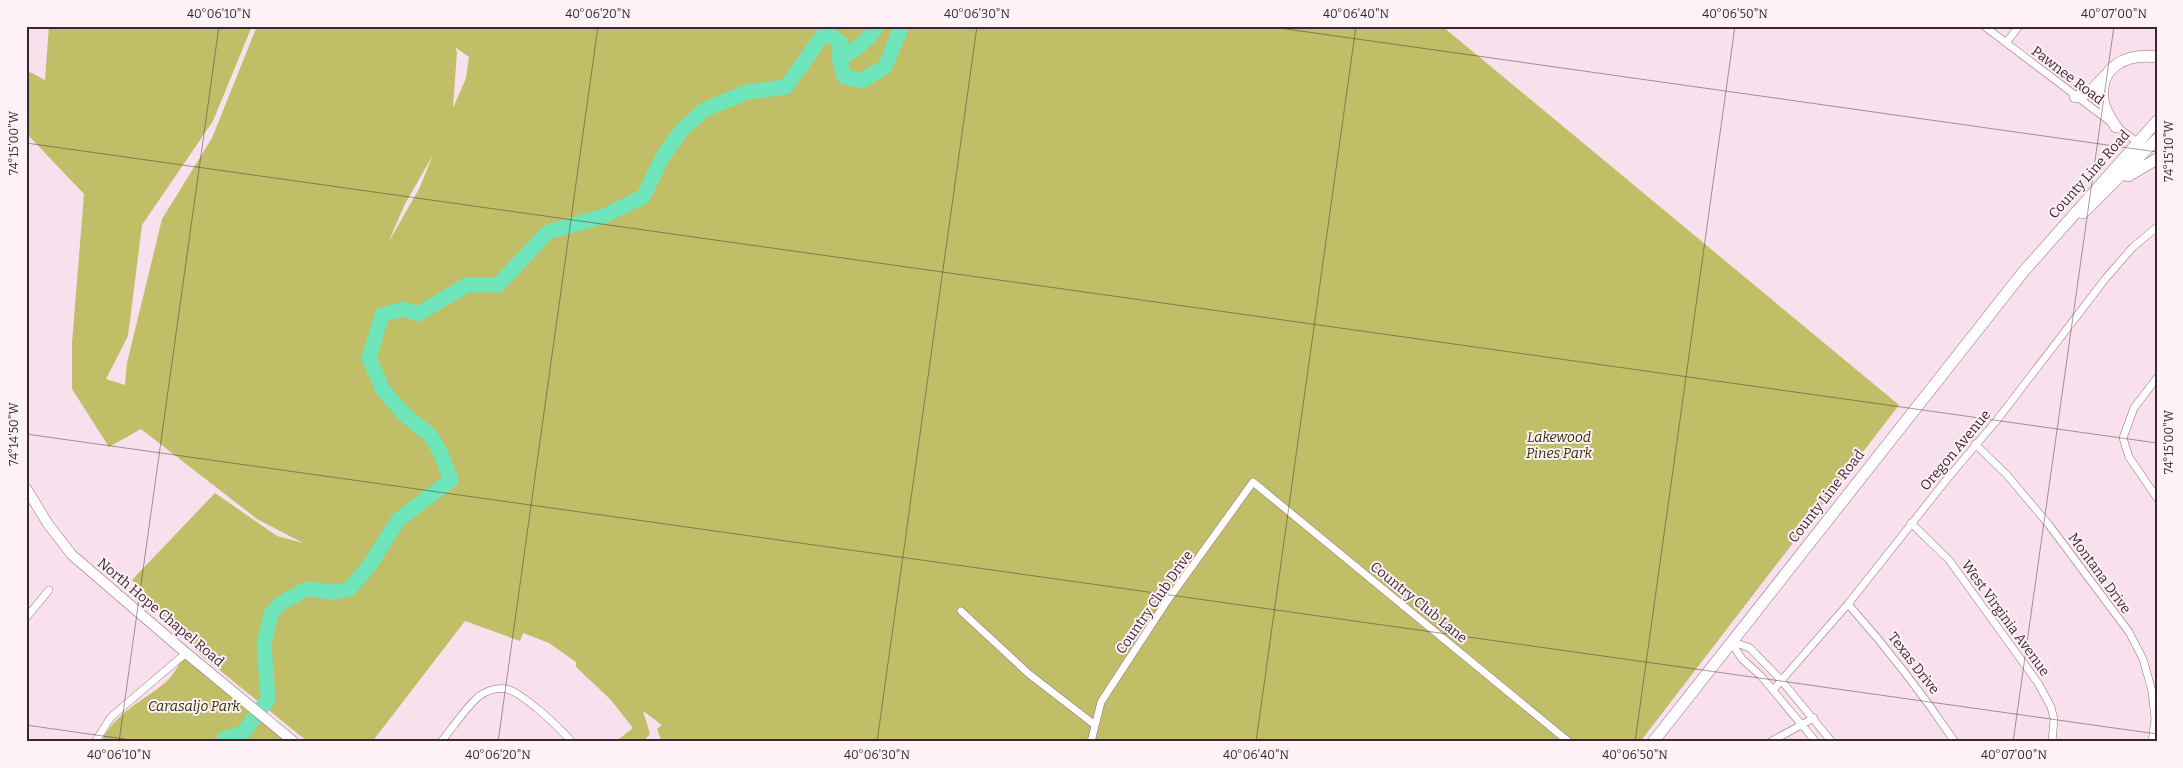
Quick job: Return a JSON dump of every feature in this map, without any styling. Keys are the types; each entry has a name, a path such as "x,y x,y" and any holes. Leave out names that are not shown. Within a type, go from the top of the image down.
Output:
{"main road":[{"path":"2075,97 2089,93 2113,67 2121,62 2146,55 2157,57"},
{"path":"2105,76 2103,100 2116,128"},
{"name":"County Line Road","path":"1653,742 2024,271 2157,120"},
{"name":"County Line Road","path":"2024,271 2157,138"},
{"path":"2102,194 2139,168 2157,159"},
{"name":"North Hope Chapel Road","path":"26,488 48,524 72,555 186,653 294,742"}],"street":[{"name":"Pawnee Road","path":"1984,26 2075,97 2137,142"},
{"path":"2006,43 2019,26"},
{"name":"Oregon Avenue","path":"1772,690 1848,604 1911,523 2026,382 2106,278 2133,247 2157,227"},
{"path":"2157,378 2134,408 2123,438 2128,456 2157,498"},
{"name":"Montana Drive","path":"1975,444 2008,475 2049,525 2128,632 2143,659 2154,691 2152,742"},
{"name":"Country Club Drive","path":"1091,742 1101,702 1165,604 1253,482"},
{"name":"Country Club Lane","path":"1253,482 1570,742"},
{"name":"West Virginia Avenue","path":"1911,523 1949,560 2038,683 2051,707 2054,719 2052,742"},
{"path":"26,618 49,590"},
{"name":"Texas Drive","path":"1848,604 1883,643 1922,694 1955,742"},
{"path":"961,611 1029,674 1094,725"},
{"path":"1731,641 1750,648 1782,680 1832,742"},
{"path":"1731,641 1742,659 1772,690 1816,742"},
{"path":"95,742 111,717 186,653"},
{"path":"441,742 479,697 488,691 500,688 516,693 560,729 572,742"},
{"path":"1770,742 1814,718"}],"green space":[{"name":"Lakewood Pines Park","path":"49,26 252,26 213,121 142,225 128,336 106,379 125,385 127,363 162,219 212,138 257,26 1442,26 1899,405 1640,742 662,742 657,729 662,725 643,711 650,734 643,742 615,742 633,728 611,700 576,667 576,662 549,643 523,633 520,641 465,621 372,742 308,742 195,650 132,580 215,493 277,536 303,543 257,519 141,429 109,447 72,389 72,343 84,194 26,133 26,70 45,80","holes":["455,47 469,57 466,78 453,108 457,52","433,155 419,189 388,243 405,204"]},
{"name":"Carasaljo Park","path":"186,653 294,742 101,742 122,714 169,679"}],"waterway":[{"path":"839,58 849,54 860,45 871,35 877,26"},
{"path":"224,742 224,739 243,733 268,699 264,643 271,614 281,603 307,589 334,592 349,589 370,565 398,520 451,480 440,452 430,435 406,416 383,390 369,358 382,315 403,309 418,314 467,285 498,285 548,232 604,216 643,197 662,158 681,131 704,110 747,92 786,87 823,35 831,36 841,43 839,58 844,76 861,81 885,67 902,26"}]}
